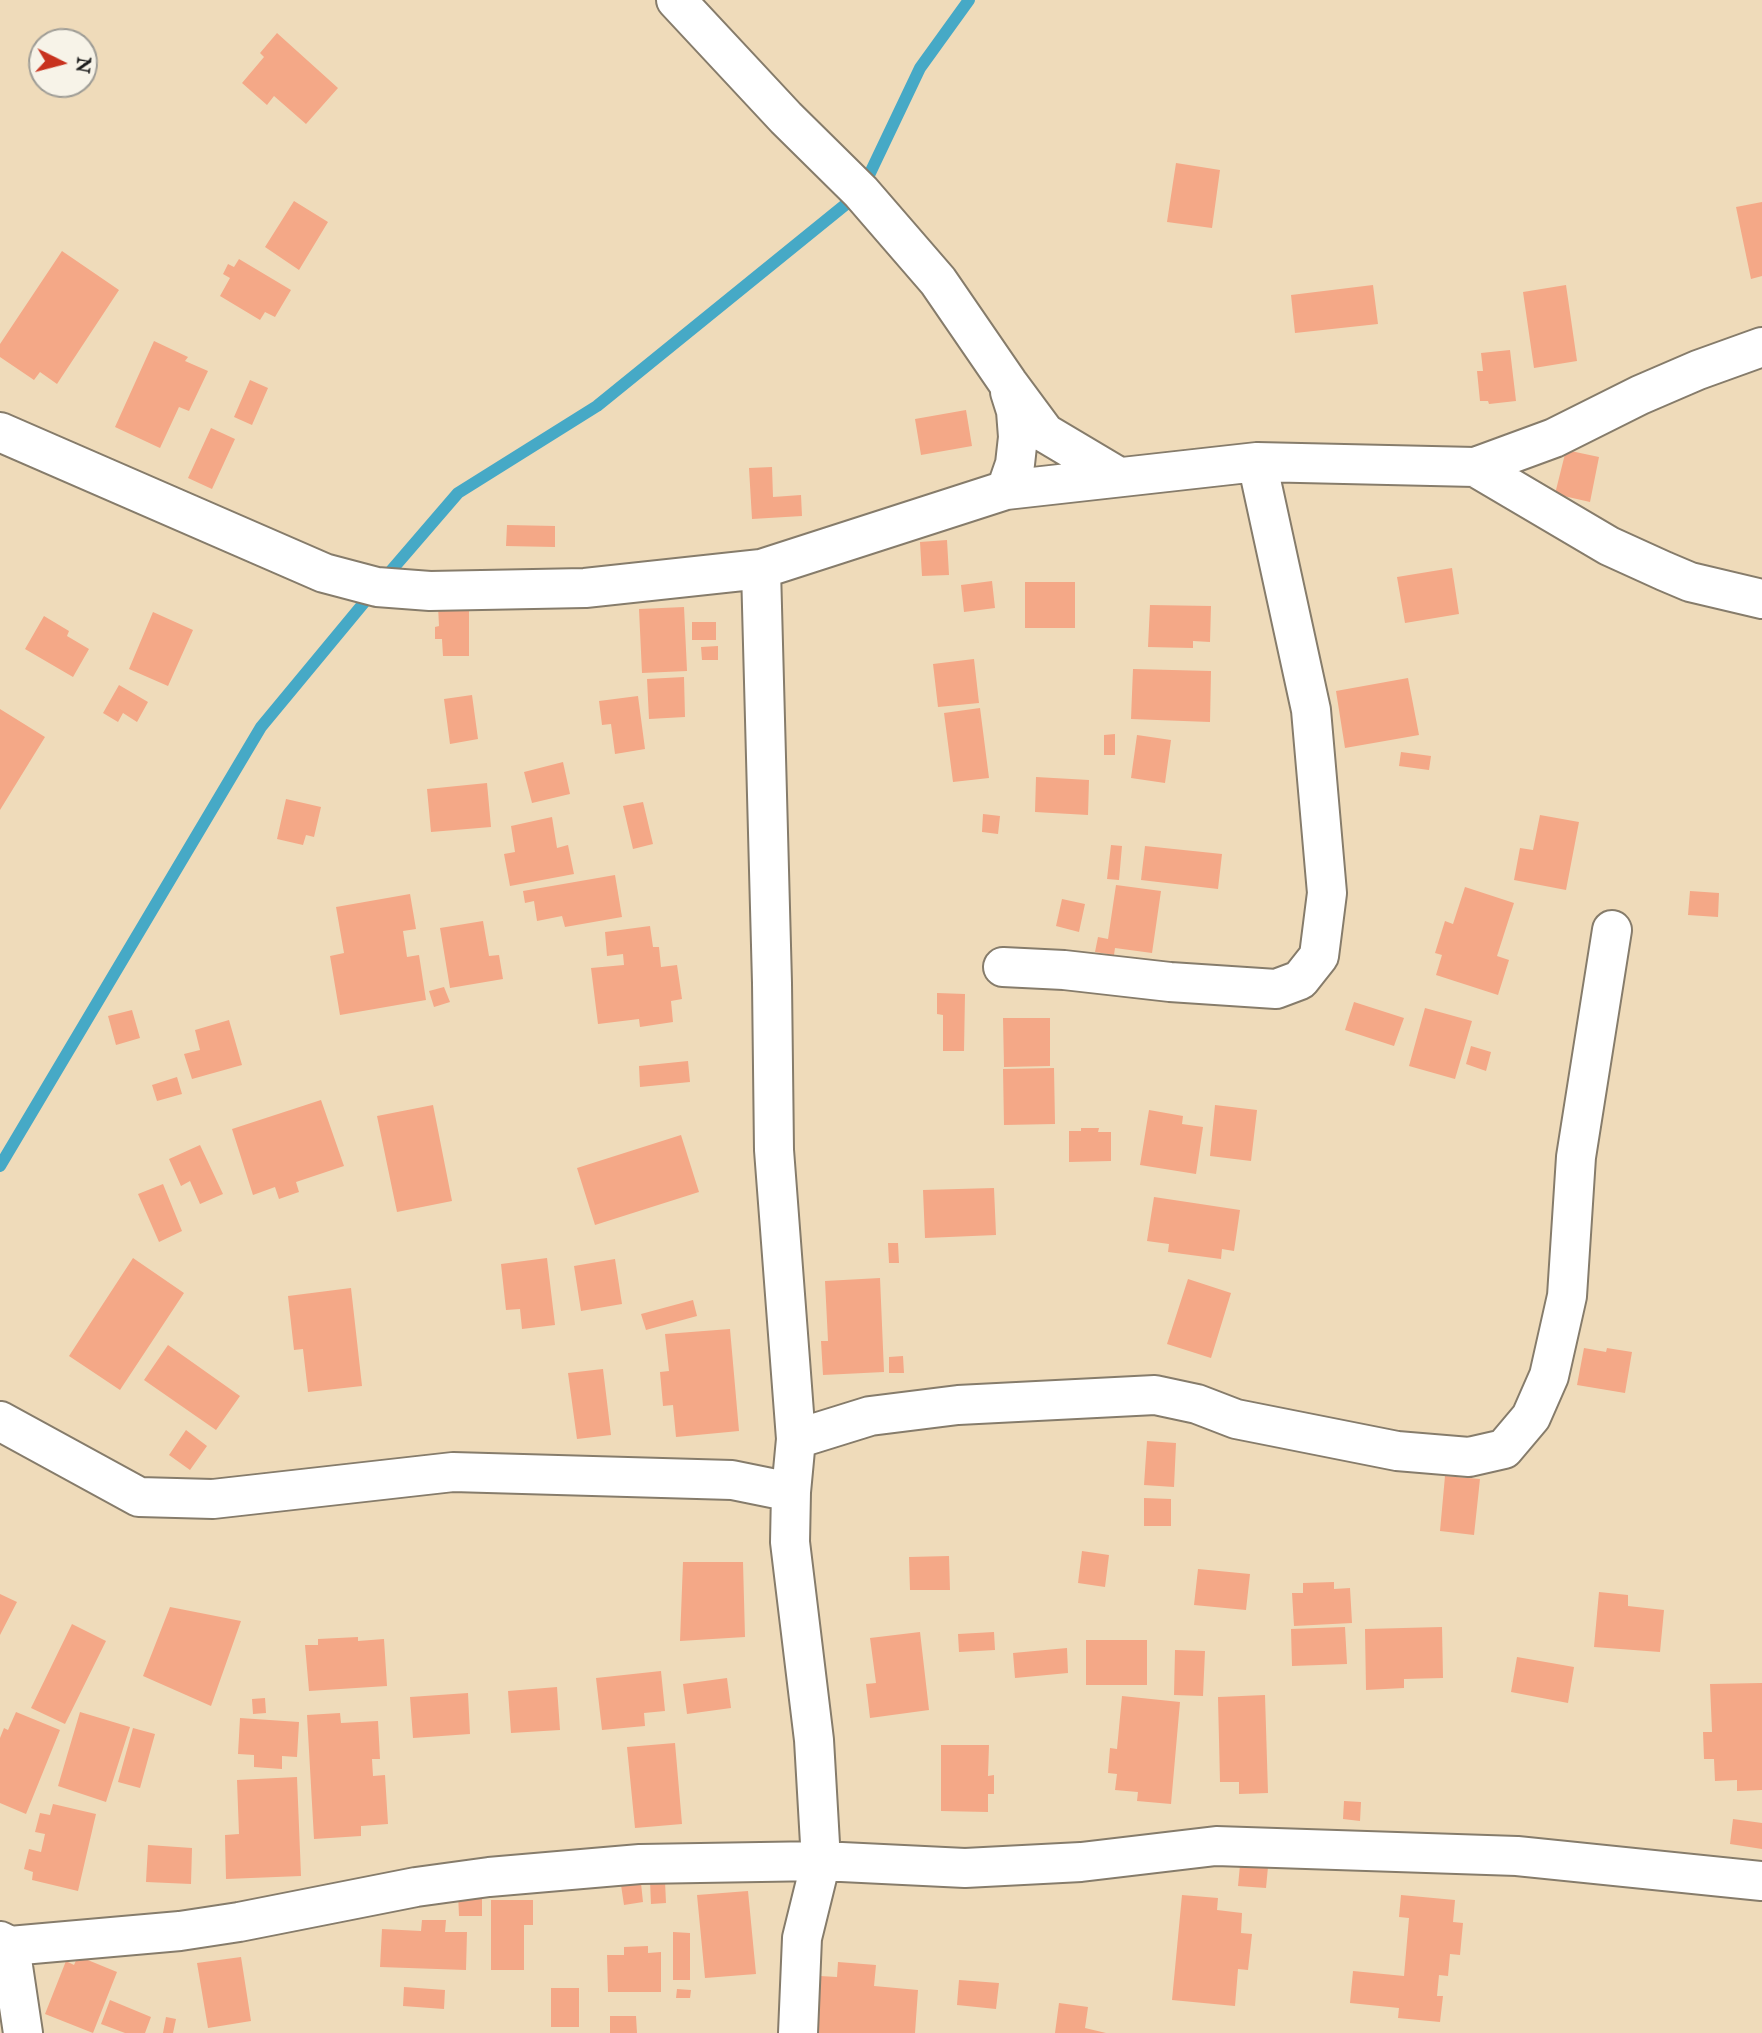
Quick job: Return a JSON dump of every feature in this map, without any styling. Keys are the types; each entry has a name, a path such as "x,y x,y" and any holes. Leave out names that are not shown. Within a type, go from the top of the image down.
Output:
{"street":[{"path":"676,0 869,202 938,281 1045,433 1119,477"},
{"path":"0,432 324,573 377,587 430,591 585,588 761,569 1006,490 1257,462 1475,467 1554,438 1640,394 1762,347"},
{"path":"1006,490 1016,464 1018,437 1016,411 1008,383"},
{"path":"1003,967 1276,989 1300,980 1319,956 1327,893 1311,710 1257,462"},
{"path":"1475,467 1609,545 1664,571 1690,582 1762,599"},
{"path":"761,569 774,1150 796,1439 790,1542 814,1741 821,1861 802,1938 798,2033"},
{"path":"796,1439 870,1416 958,1405 1155,1395 1197,1404 1236,1419 1397,1451 1469,1457 1504,1450 1531,1417 1549,1376 1567,1296 1576,1157 1612,930"},
{"path":"0,1422 139,1497 213,1499 453,1472 732,1480 791,1492"},
{"path":"23,2033 5,1943 180,1931 416,1887 489,1877 640,1864 821,1861 965,1868 1081,1863 1216,1846 1517,1856 1762,1881"}],"building":[{"path":"277,33 338,88 306,124 274,96 267,105 242,83 264,57 260,53"},
{"path":"1176,163 1220,170 1212,228 1167,222"},
{"path":"294,201 328,222 299,270 265,247"},
{"path":"1762,202 1762,276 1751,279 1736,207"},
{"path":"62,251 119,290 57,384 40,372 34,380 0,357 0,344"},
{"path":"239,259 291,290 275,317 265,312 260,320 220,296 230,278 223,274 228,264 234,267"},
{"path":"1373,285 1378,324 1295,333 1291,295"},
{"path":"1566,285 1577,361 1534,368 1523,292"},
{"path":"154,341 188,357 185,361 208,371 189,411 179,407 160,448 115,427"},
{"path":"1510,350 1516,401 1489,404 1488,401 1480,401 1477,371 1483,371 1481,353"},
{"path":"250,380 268,388 252,425 234,417"},
{"path":"966,410 972,446 921,455 915,419"},
{"path":"211,428 235,439 212,489 188,478"},
{"path":"1566,450 1599,457 1590,502 1555,494"},
{"path":"772,467 773,497 801,495 802,516 752,519 749,468"},
{"path":"507,525 555,526 555,547 506,546"},
{"path":"947,540 949,575 922,576 920,542"},
{"path":"1452,568 1459,614 1405,623 1397,577"},
{"path":"992,581 995,608 964,612 961,585"},
{"path":"1025,582 1075,582 1075,628 1025,628"},
{"path":"469,605 469,656 443,656 442,639 435,639 435,627 439,626 438,606"},
{"path":"1150,605 1211,606 1210,642 1193,641 1193,648 1148,647"},
{"path":"684,607 687,671 642,673 639,609"},
{"path":"153,612 193,630 168,686 129,669"},
{"path":"44,616 69,631 67,636 89,649 73,677 25,649"},
{"path":"692,622 716,622 716,640 692,640"},
{"path":"718,646 718,660 702,660 701,647"},
{"path":"974,659 979,703 938,707 933,664"},
{"path":"1133,669 1211,671 1210,722 1131,719"},
{"path":"684,677 685,717 649,719 647,679"},
{"path":"1408,678 1419,735 1345,748 1336,691"},
{"path":"119,685 148,702 137,722 123,713 118,722 103,713"},
{"path":"472,695 478,739 450,744 444,699"},
{"path":"638,696 645,749 615,754 611,724 602,725 599,701"},
{"path":"980,708 989,778 953,782 944,713"},
{"path":"0,709 45,737 0,810"},
{"path":"1115,734 1115,755 1104,755 1104,735"},
{"path":"1137,735 1171,740 1165,783 1131,778"},
{"path":"1401,752 1431,756 1429,770 1399,766"},
{"path":"563,762 570,794 532,803 524,772"},
{"path":"1036,777 1089,780 1088,815 1035,812"},
{"path":"487,783 491,827 431,832 427,789"},
{"path":"286,799 321,807 314,837 306,835 303,845 277,839"},
{"path":"643,802 653,844 633,849 623,806"},
{"path":"983,814 1000,816 998,834 982,832"},
{"path":"1540,815 1579,822 1566,890 1514,880 1520,848 1533,850"},
{"path":"552,817 557,848 568,845 574,874 510,886 504,854 515,852 511,826"},
{"path":"1111,845 1122,846 1119,880 1107,879"},
{"path":"1145,846 1222,854 1218,889 1141,880"},
{"path":"615,875 622,917 565,927 562,916 537,921 534,901 525,903 523,891"},
{"path":"1116,885 1161,891 1152,953 1115,948 1114,955 1095,952 1098,937 1108,939"},
{"path":"1465,887 1514,903 1497,956 1509,960 1498,995 1436,975 1442,955 1435,953 1445,921 1453,924"},
{"path":"1690,891 1719,893 1718,917 1688,915"},
{"path":"410,894 416,929 403,931 407,957 419,955 426,1000 340,1015 330,956 344,953 336,907"},
{"path":"1062,899 1085,904 1079,932 1056,926"},
{"path":"483,921 489,956 499,955 503,979 450,988 440,928"},
{"path":"650,926 653,947 659,947 661,967 677,965 682,999 671,1001 673,1022 640,1027 639,1019 598,1024 591,968 624,965 623,954 607,956 605,932"},
{"path":"444,987 450,1002 434,1007 429,991"},
{"path":"937,993 965,994 964,1051 943,1051 943,1015 937,1014"},
{"path":"1354,1002 1404,1018 1394,1046 1345,1030"},
{"path":"1425,1008 1472,1021 1455,1079 1409,1066"},
{"path":"132,1010 140,1038 116,1045 108,1016"},
{"path":"1003,1018 1050,1018 1050,1066 1004,1067"},
{"path":"229,1020 242,1065 192,1079 184,1054 200,1050 195,1030"},
{"path":"1471,1046 1491,1052 1486,1071 1466,1064"},
{"path":"688,1061 690,1082 640,1087 639,1066"},
{"path":"1054,1068 1055,1124 1004,1125 1003,1069"},
{"path":"177,1077 182,1094 157,1101 152,1085"},
{"path":"321,1100 344,1166 296,1182 299,1192 279,1199 275,1187 253,1195 232,1129"},
{"path":"433,1105 452,1201 397,1212 377,1116"},
{"path":"1215,1105 1257,1110 1251,1161 1210,1156"},
{"path":"1149,1110 1183,1116 1182,1124 1203,1127 1196,1174 1140,1165"},
{"path":"1081,1128 1099,1128 1098,1132 1111,1132 1111,1161 1069,1162 1069,1131 1081,1131"},
{"path":"681,1135 699,1192 595,1225 577,1168"},
{"path":"200,1145 223,1194 200,1204 190,1181 181,1186 169,1159"},
{"path":"163,1184 182,1231 159,1242 138,1194"},
{"path":"994,1188 996,1235 925,1238 923,1190"},
{"path":"1154,1197 1240,1210 1234,1251 1222,1249 1221,1259 1168,1252 1169,1244 1147,1241"},
{"path":"888,1243 898,1243 899,1263 889,1263"},
{"path":"133,1258 184,1293 120,1390 69,1356"},
{"path":"547,1258 555,1325 522,1329 520,1309 506,1310 501,1264"},
{"path":"615,1259 622,1304 581,1311 574,1266"},
{"path":"880,1278 884,1372 823,1375 821,1341 828,1341 825,1281"},
{"path":"1188,1279 1231,1293 1211,1358 1167,1344"},
{"path":"351,1288 362,1386 308,1392 303,1349 294,1350 288,1296"},
{"path":"693,1300 697,1316 646,1330 641,1314"},
{"path":"730,1329 739,1431 676,1437 673,1405 663,1406 660,1372 669,1371 665,1334"},
{"path":"168,1345 240,1396 216,1430 144,1380"},
{"path":"1584,1348 1606,1352 1607,1348 1632,1352 1625,1393 1577,1385"},
{"path":"903,1356 904,1373 889,1373 889,1357"},
{"path":"603,1369 611,1435 577,1439 568,1373"},
{"path":"186,1430 207,1446 190,1470 169,1455"},
{"path":"1147,1441 1176,1443 1174,1487 1144,1485"},
{"path":"1445,1476 1480,1479 1474,1535 1440,1531"},
{"path":"1144,1498 1171,1499 1171,1526 1144,1526"},
{"path":"1082,1551 1109,1555 1105,1587 1078,1583"},
{"path":"949,1556 950,1590 910,1590 909,1557"},
{"path":"683,1562 743,1562 745,1637 680,1641"},
{"path":"1198,1569 1250,1574 1246,1610 1194,1605"},
{"path":"1334,1582 1334,1589 1350,1588 1352,1623 1294,1626 1292,1593 1303,1593 1303,1583"},
{"path":"1599,1592 1628,1595 1628,1606 1664,1610 1660,1652 1594,1647"},
{"path":"0,1594 17,1602 0,1635"},
{"path":"170,1607 241,1621 211,1706 143,1676"},
{"path":"72,1624 106,1641 65,1724 31,1708"},
{"path":"1345,1627 1347,1664 1292,1666 1291,1629"},
{"path":"1442,1627 1443,1678 1404,1679 1404,1688 1366,1690 1365,1629"},
{"path":"920,1632 929,1710 870,1718 866,1684 876,1683 870,1638"},
{"path":"994,1632 995,1650 959,1652 958,1634"},
{"path":"358,1637 358,1641 384,1639 387,1686 309,1691 305,1645 318,1645 318,1639"},
{"path":"1086,1640 1147,1640 1147,1685 1086,1685"},
{"path":"1067,1648 1068,1673 1015,1678 1013,1653"},
{"path":"1175,1650 1205,1651 1203,1696 1174,1695"},
{"path":"1517,1657 1574,1667 1568,1703 1511,1692"},
{"path":"661,1671 665,1711 644,1713 645,1726 602,1730 596,1678"},
{"path":"727,1678 731,1708 687,1714 683,1684"},
{"path":"1762,1683 1762,1790 1737,1791 1737,1780 1715,1781 1714,1759 1704,1759 1703,1732 1712,1732 1710,1684"},
{"path":"557,1687 560,1730 511,1733 508,1691"},
{"path":"468,1693 470,1734 413,1738 410,1697"},
{"path":"1265,1695 1268,1793 1239,1794 1239,1782 1220,1782 1218,1697"},
{"path":"1122,1696 1180,1702 1171,1804 1137,1801 1138,1792 1115,1790 1117,1774 1108,1773 1110,1748 1117,1749"},
{"path":"265,1698 266,1713 253,1714 252,1699"},
{"path":"16,1712 60,1730 26,1814 0,1803 0,1738 4,1728 8,1730"},
{"path":"80,1712 130,1727 106,1802 58,1786"},
{"path":"340,1713 341,1723 378,1721 380,1759 372,1759 373,1776 385,1775 388,1824 361,1826 361,1836 314,1839 307,1715"},
{"path":"240,1718 299,1722 297,1757 282,1756 282,1769 254,1767 254,1755 238,1754"},
{"path":"133,1728 155,1734 140,1788 118,1782"},
{"path":"675,1743 682,1824 635,1828 627,1747"},
{"path":"941,1745 989,1745 988,1776 994,1775 994,1794 988,1794 988,1812 941,1811"},
{"path":"297,1777 301,1876 226,1879 225,1835 239,1834 237,1780"},
{"path":"1344,1801 1361,1802 1360,1821 1343,1819"},
{"path":"53,1804 96,1814 78,1891 32,1880 33,1872 24,1869 29,1849 41,1852 45,1834 35,1832 40,1813 50,1815"},
{"path":"1733,1819 1762,1823 1762,1849 1730,1844"},
{"path":"148,1845 192,1848 191,1884 146,1882"},
{"path":"1240,1865 1268,1867 1266,1888 1238,1886"},
{"path":"650,1881 665,1881 666,1903 651,1904"},
{"path":"641,1883 643,1902 624,1905 621,1885"},
{"path":"748,1891 756,1974 705,1978 697,1895"},
{"path":"458,1893 482,1893 482,1916 459,1916"},
{"path":"1182,1895 1218,1898 1217,1910 1242,1913 1241,1933 1252,1934 1248,1970 1238,1969 1235,2006 1172,2000"},
{"path":"1401,1895 1455,1900 1453,1922 1463,1923 1460,1955 1450,1954 1448,1976 1439,1975 1437,1996 1443,1996 1440,2022 1398,2018 1399,2008 1350,2003 1353,1971 1404,1976 1409,1918 1399,1917"},
{"path":"491,1900 533,1900 533,1925 524,1925 524,1970 491,1970"},
{"path":"422,1920 446,1920 445,1932 467,1932 466,1970 380,1967 382,1929 421,1931"},
{"path":"673,1932 690,1933 690,1980 673,1980"},
{"path":"648,1946 648,1953 661,1952 661,1992 608,1992 607,1955 624,1955 624,1947"},
{"path":"78,1956 117,1972 93,2033 45,2014 66,1961 74,1965"},
{"path":"241,1957 251,2021 208,2028 197,1963"},
{"path":"838,1962 876,1965 874,1986 918,1990 915,2033 815,2033 820,1976 837,1977"},
{"path":"959,1980 999,1983 996,2009 957,2005"},
{"path":"404,1987 445,1990 444,2009 403,2006"},
{"path":"551,1988 579,1988 579,2027 551,2027"},
{"path":"677,1989 691,1990 690,1998 676,1998"},
{"path":"110,2000 151,2017 145,2033 125,2033 101,2024"},
{"path":"1059,2003 1088,2007 1085,2028 1106,2033 1055,2033"},
{"path":"610,2016 636,2016 637,2033 610,2033"},
{"path":"166,2017 176,2019 173,2033 163,2033"}],"waterway":[{"path":"0,1166 261,727 377,587 458,493 597,406 861,192 920,68 969,0"}]}
